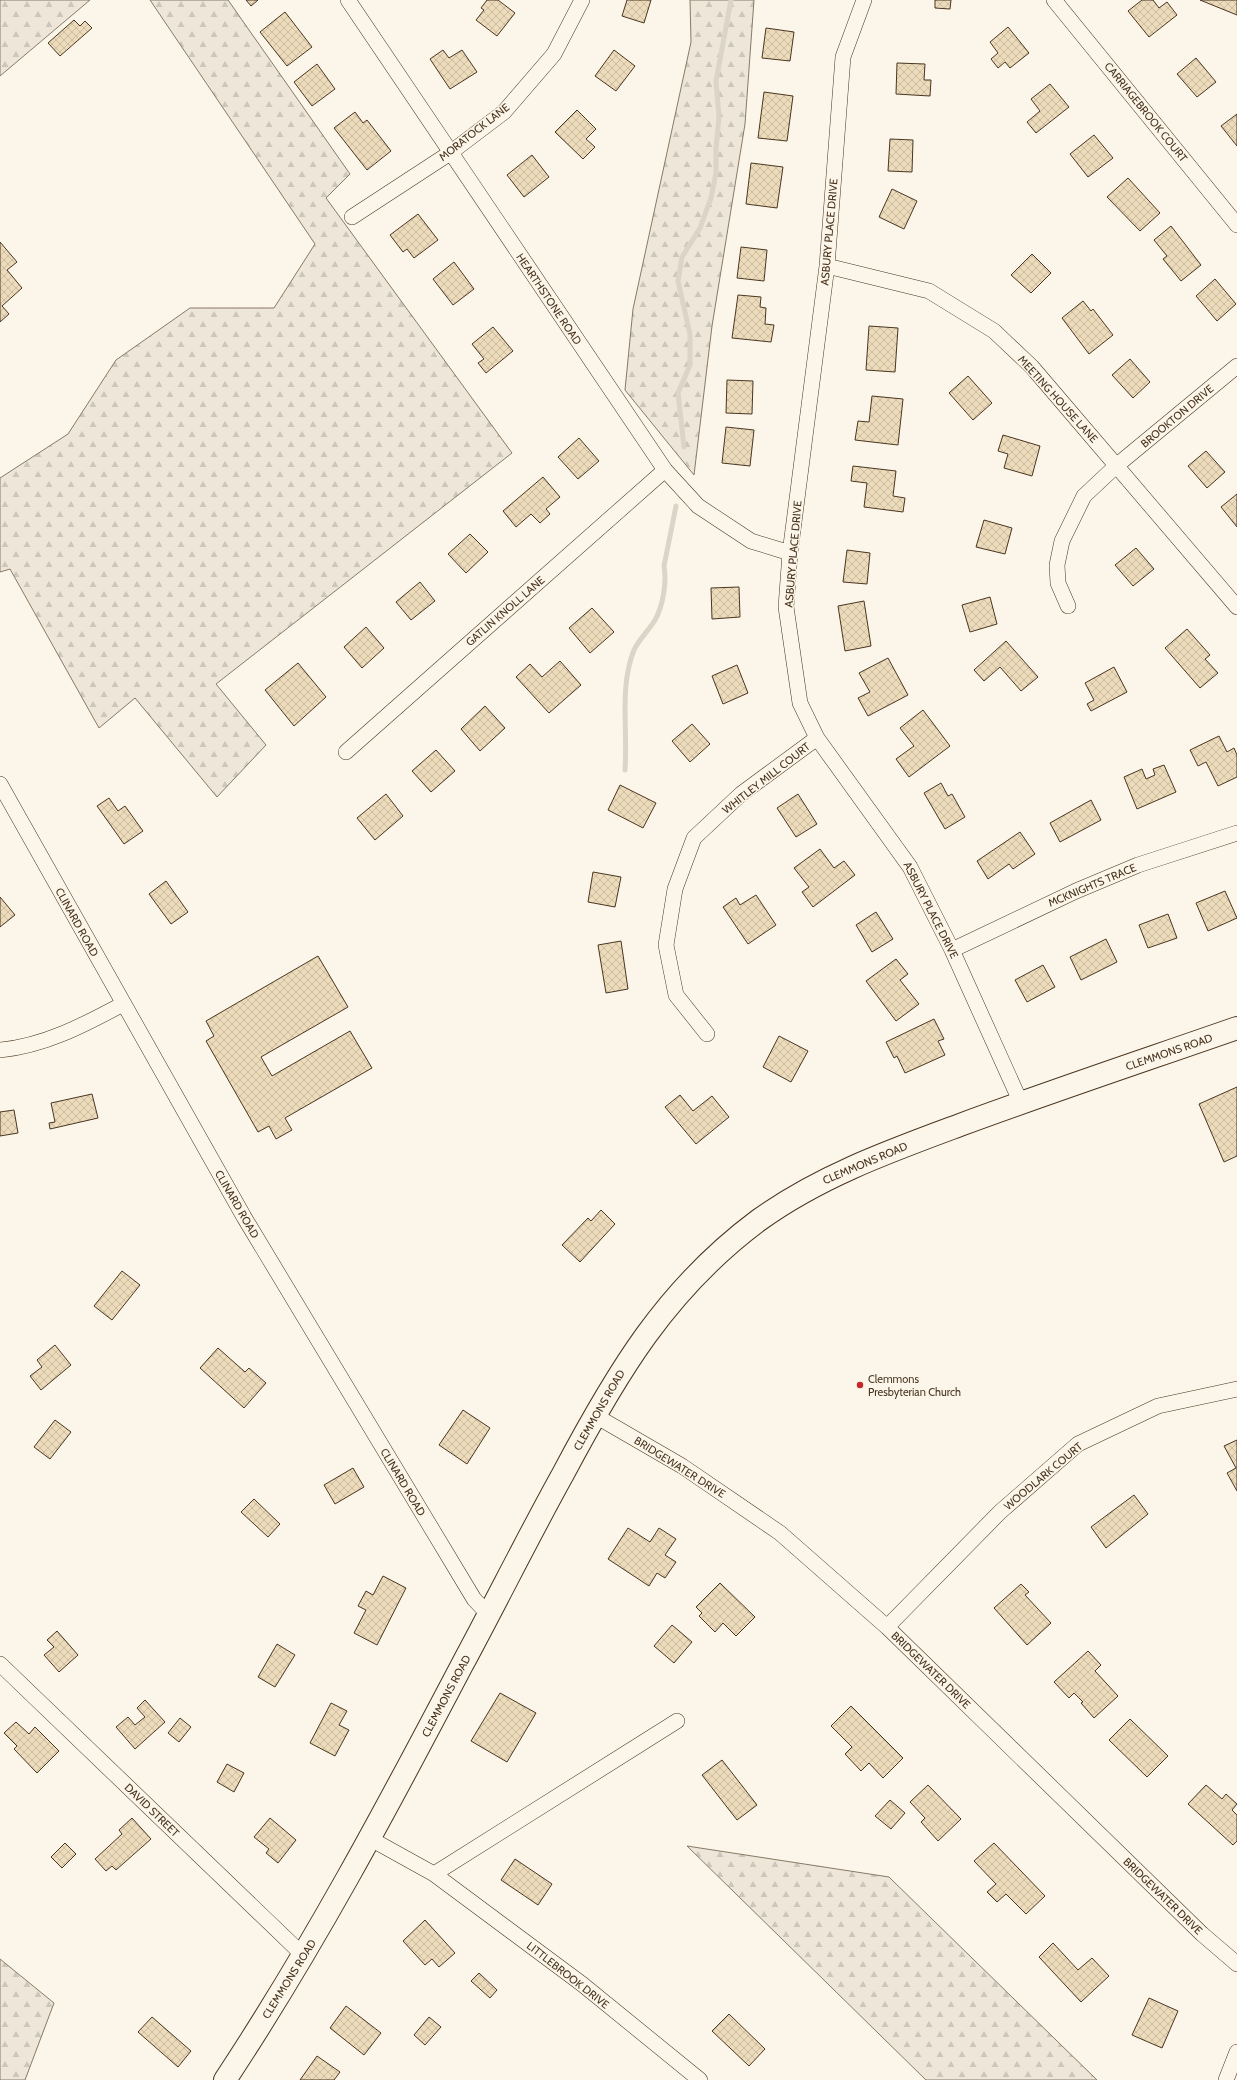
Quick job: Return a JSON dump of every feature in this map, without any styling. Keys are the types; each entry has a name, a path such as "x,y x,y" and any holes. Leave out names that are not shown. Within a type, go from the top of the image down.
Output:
{"main road":[{"name":"CLEMMONS ROAD","path":"225,2080 304,1956 489,1615 594,1415 612,1384 666,1306 723,1248 761,1218 796,1196 851,1167 1021,1103 1237,1028"}],"street":[{"name":"HEARTHSTONE ROAD","path":"348,0 665,470 698,506 751,541 790,554"},
{"name":"MORATOCK LANE","path":"352,217 450,153 504,112 554,54 582,0"},
{"name":"ASBURY PLACE DRIVE","path":"864,0 843,57 827,266 790,554 786,607 800,703 818,738 910,866 952,950 1021,1103"},
{"name":"CARRIAGEBROOK COURT","path":"1054,0 1237,225"},
{"name":"MEETING HOUSE LANE","path":"827,266 928,291 994,331 1032,367 1237,607"},
{"name":"BROOKTON DRIVE","path":"1068,606 1058,583 1057,565 1062,541 1084,496 1116,466 1237,366"},
{"name":"GATLIN KNOLL LANE","path":"346,752 665,470"},
{"name":"WHITLEY MILL COURT","path":"707,1034 676,995 666,945 678,882 694,838 741,794 818,738"},
{"name":"CLINARD ROAD","path":"0,784 122,1004 244,1216 332,1365 474,1599 489,1615"},
{"name":"MCKNIGHTS TRACE","path":"952,950 1076,891 1138,865 1237,833"},
{"path":"0,1050 49,1039 70,1031 122,1004"},
{"name":"WOODLARK COURT","path":"887,1627 1000,1512 1078,1444 1158,1406 1237,1389"},
{"name":"BRIDGEWATER DRIVE","path":"594,1415 682,1466 780,1533 887,1627 1202,1934 1237,1964"},
{"name":"DAVID STREET","path":"0,1664 304,1956"},
{"path":"434,1874 677,1721"},
{"name":"LITTLEBROOK DRIVE","path":"369,1838 402,1854 434,1874 582,1984 700,2080"},
{"path":"1226,2080 1237,2052"}],"green space":[{"path":"0,0 90,0 0,76"},
{"path":"150,0 228,0 350,174 326,198 512,453 216,684 266,745 217,797 135,698 99,728 10,569 0,572 0,478 68,434 116,360 190,308 274,308 315,244"},
{"path":"690,0 754,0 745,124 712,326 694,475 625,390 633,309 691,42"},
{"path":"687,1846 889,1877 1097,2080 926,2080"},
{"path":"0,1959 54,2003 25,2080 0,2080"}],"building":[{"path":"246,0 258,0 251,6"},
{"path":"487,0 498,0 515,13 497,36 476,20 484,10 481,8"},
{"path":"627,0 651,0 644,23 622,16"},
{"path":"935,0 951,0 950,9 935,8"},
{"path":"1142,0 1153,0 1159,8 1167,2 1177,15 1149,37 1128,11"},
{"path":"1200,0 1237,0 1237,15"},
{"path":"285,12 312,47 287,66 260,32"},
{"path":"74,20 80,26 85,21 92,28 60,56 48,43"},
{"path":"1008,27 1029,53 1010,68 1005,62 998,68 991,59 998,53 990,42"},
{"path":"766,28 794,32 790,61 762,58"},
{"path":"443,50 449,58 462,50 477,72 450,89 430,59"},
{"path":"614,50 635,66 616,91 595,76"},
{"path":"1196,58 1216,82 1197,97 1177,74"},
{"path":"897,63 925,64 924,80 931,80 930,96 896,94"},
{"path":"317,64 335,89 312,106 294,82"},
{"path":"1050,84 1069,107 1036,133 1027,122 1040,111 1031,99"},
{"path":"764,92 793,96 787,141 758,138"},
{"path":"577,110 596,129 586,139 595,147 583,159 555,132"},
{"path":"355,112 363,123 367,120 391,151 367,170 334,128"},
{"path":"1237,114 1237,146 1221,126"},
{"path":"1094,135 1113,158 1088,177 1070,154"},
{"path":"890,139 913,140 912,172 888,171"},
{"path":"532,155 549,177 524,197 507,175"},
{"path":"751,163 783,167 777,208 746,204"},
{"path":"1128,178 1160,213 1140,231 1107,197"},
{"path":"892,189 917,201 904,229 879,217"},
{"path":"418,214 438,240 414,258 407,249 403,252 390,235"},
{"path":"1171,226 1201,265 1181,281 1163,259 1167,256 1154,240"},
{"path":"0,242 17,262 7,270 22,288 2,306 9,314 0,322"},
{"path":"741,247 767,250 764,281 737,278"},
{"path":"1032,254 1051,273 1031,293 1011,275"},
{"path":"454,262 474,289 453,305 433,279"},
{"path":"1215,279 1236,304 1217,321 1196,296"},
{"path":"738,295 761,297 760,307 766,308 765,324 774,325 771,342 732,338"},
{"path":"1083,301 1091,311 1093,309 1113,335 1089,354 1062,318"},
{"path":"869,326 898,328 895,372 866,370"},
{"path":"493,327 513,351 486,373 478,363 484,359 472,344"},
{"path":"1130,359 1150,382 1133,398 1112,375"},
{"path":"968,376 992,403 973,420 949,393"},
{"path":"727,380 753,381 752,414 726,413"},
{"path":"872,396 903,399 898,445 855,440 858,421 869,422"},
{"path":"726,427 754,430 750,466 722,463"},
{"path":"1003,435 1040,446 1032,476 1004,468 1008,454 998,451"},
{"path":"579,438 599,461 578,479 558,457"},
{"path":"1206,451 1225,472 1207,488 1188,466"},
{"path":"853,466 896,471 893,496 905,498 903,512 864,507 867,483 851,481"},
{"path":"543,477 560,497 546,509 550,514 540,523 531,514 516,527 503,511"},
{"path":"1237,494 1237,527 1221,507"},
{"path":"984,520 1012,528 1005,554 976,547"},
{"path":"470,534 488,552 466,573 448,554"},
{"path":"1136,548 1154,569 1133,586 1115,565"},
{"path":"847,550 870,553 867,584 843,582"},
{"path":"420,582 435,601 411,620 396,602"},
{"path":"739,587 740,617 712,619 711,588"},
{"path":"990,597 997,624 970,632 962,605"},
{"path":"864,601 871,646 845,651 838,606"},
{"path":"592,608 614,632 590,653 569,628"},
{"path":"366,627 384,648 362,668 344,647"},
{"path":"1187,629 1210,655 1205,659 1218,673 1200,688 1165,648"},
{"path":"1006,641 1038,677 1021,691 1000,667 984,681 974,670"},
{"path":"888,658 908,695 868,716 858,698 870,692 859,673"},
{"path":"560,661 581,685 549,713 516,677 530,664 542,677"},
{"path":"298,663 326,697 294,726 265,690"},
{"path":"737,665 748,693 723,704 712,676"},
{"path":"1114,667 1127,692 1091,711 1087,704 1094,700 1085,683"},
{"path":"485,706 505,728 480,751 461,729"},
{"path":"923,710 950,746 909,777 896,759 914,746 900,728"},
{"path":"692,724 710,744 690,762 672,741"},
{"path":"1219,736 1227,752 1234,748 1237,755 1237,777 1218,786 1206,762 1198,766 1190,750"},
{"path":"436,750 455,771 431,792 412,771"},
{"path":"1164,765 1176,792 1137,809 1124,777 1142,769 1146,779 1155,775 1153,769"},
{"path":"941,783 948,796 952,794 965,817 945,829 924,793"},
{"path":"620,785 656,803 643,828 608,810"},
{"path":"386,794 403,816 375,840 357,818"},
{"path":"798,794 817,824 796,837 777,808"},
{"path":"109,798 118,811 125,806 143,831 124,844 97,806"},
{"path":"1091,800 1101,820 1060,842 1050,823"},
{"path":"1020,832 1035,854 1013,869 1009,864 988,879 977,861"},
{"path":"820,849 834,868 844,861 855,875 813,907 802,892 809,887 794,868"},
{"path":"593,872 621,877 615,907 588,902"},
{"path":"166,881 188,912 171,924 149,894"},
{"path":"1225,891 1237,918 1208,931 1196,903"},
{"path":"756,895 776,925 748,944 723,907 736,898 740,905"},
{"path":"0,897 15,915 0,927"},
{"path":"876,912 893,939 872,952 856,925"},
{"path":"1168,914 1177,938 1148,948 1139,925"},
{"path":"1106,939 1117,962 1081,980 1070,957"},
{"path":"621,941 628,989 606,993 598,945"},
{"path":"318,956 348,1007 261,1057 272,1076 350,1031 372,1068 285,1118 292,1130 276,1139 269,1126 258,1132 206,1041 214,1036 206,1021"},
{"path":"896,959 908,974 900,980 919,1004 896,1021 866,981"},
{"path":"1043,965 1055,987 1027,1002 1015,980"},
{"path":"934,1019 944,1039 938,1041 945,1055 905,1073 897,1056 894,1058 886,1042"},
{"path":"779,1036 808,1051 791,1082 763,1067"},
{"path":"1237,1087 1237,1156 1224,1162 1199,1104"},
{"path":"92,1094 98,1118 50,1129 49,1123 55,1122 51,1103"},
{"path":"680,1095 693,1111 712,1096 729,1117 696,1144 665,1107"},
{"path":"14,1110 18,1133 0,1136 0,1112"},
{"path":"601,1210 615,1224 580,1262 562,1245 588,1218 591,1221"},
{"path":"122,1271 140,1285 112,1320 94,1306"},
{"path":"55,1345 71,1365 41,1390 30,1376 42,1367 37,1360"},
{"path":"218,1348 245,1372 249,1368 266,1383 244,1408 200,1368"},
{"path":"463,1410 490,1428 467,1464 439,1445"},
{"path":"55,1420 71,1432 50,1459 34,1447"},
{"path":"1237,1440 1237,1491 1227,1473 1236,1468 1224,1446"},
{"path":"353,1468 364,1487 335,1504 324,1485"},
{"path":"1134,1495 1148,1514 1106,1548 1091,1527"},
{"path":"254,1499 280,1524 268,1537 241,1512"},
{"path":"628,1528 650,1542 659,1528 676,1539 665,1555 676,1562 665,1578 657,1573 649,1586 608,1559"},
{"path":"383,1576 406,1588 377,1645 354,1633 366,1610 358,1606 366,1591 373,1595"},
{"path":"720,1583 755,1617 736,1636 723,1623 715,1632 699,1616 702,1613 696,1607"},
{"path":"1021,1584 1029,1592 1025,1595 1051,1623 1027,1645 994,1608"},
{"path":"672,1625 692,1642 674,1663 654,1646"},
{"path":"57,1631 78,1655 59,1672 44,1655 54,1647 47,1640"},
{"path":"277,1644 295,1655 275,1687 258,1677"},
{"path":"1088,1651 1101,1665 1095,1671 1118,1696 1094,1718 1081,1703 1083,1702 1074,1693 1069,1698 1054,1682"},
{"path":"500,1693 536,1713 507,1762 471,1741"},
{"path":"145,1700 165,1722 135,1749 116,1727 128,1717 135,1725 145,1717 137,1708"},
{"path":"331,1703 347,1711 339,1725 349,1730 335,1756 310,1743"},
{"path":"851,1706 903,1758 883,1778 869,1763 861,1771 845,1754 852,1747 831,1726"},
{"path":"180,1718 191,1727 179,1742 168,1733"},
{"path":"1130,1719 1168,1756 1147,1777 1109,1740"},
{"path":"16,1722 29,1734 35,1727 59,1751 37,1773 14,1749 17,1746 4,1733"},
{"path":"722,1760 757,1805 737,1820 702,1775"},
{"path":"227,1764 244,1773 234,1792 217,1782"},
{"path":"928,1785 961,1819 938,1841 921,1822 925,1818 910,1802"},
{"path":"1206,1785 1222,1799 1226,1794 1237,1804 1232,1810 1237,1815 1237,1841 1233,1845 1188,1804"},
{"path":"890,1800 905,1813 891,1829 875,1816"},
{"path":"132,1818 151,1839 116,1870 112,1866 106,1871 95,1859 122,1834 119,1830"},
{"path":"270,1818 296,1840 278,1863 266,1853 269,1849 254,1837"},
{"path":"65,1843 76,1854 62,1868 51,1857"},
{"path":"994,1843 1045,1896 1026,1914 1006,1894 997,1902 987,1892 996,1884 974,1861"},
{"path":"515,1859 552,1884 538,1905 501,1880"},
{"path":"425,1920 455,1953 439,1967 432,1959 425,1965 403,1941"},
{"path":"1053,1943 1078,1970 1092,1958 1109,1976 1081,2002 1039,1957"},
{"path":"479,1973 497,1990 490,1998 471,1981"},
{"path":"1149,1998 1178,2011 1162,2048 1132,2035"},
{"path":"346,2006 381,2033 364,2055 330,2028"},
{"path":"729,2014 765,2049 749,2066 712,2031"},
{"path":"152,2017 191,2051 178,2067 138,2032"},
{"path":"429,2017 441,2027 425,2045 414,2035"},
{"path":"317,2056 340,2072 334,2080 300,2080"}],"waterway":[{"path":"684,447 678,393 690,365 690,334 678,281 682,257 700,228 711,198 716,173 716,149 719,117 716,81 731,0"},
{"path":"625,770 625,694 629,664 636,646 655,620 660,608 665,586 664,566 676,506"}],"place":[{"name":"Clemmons Presbyterian Church","path":"860,1385"}]}
